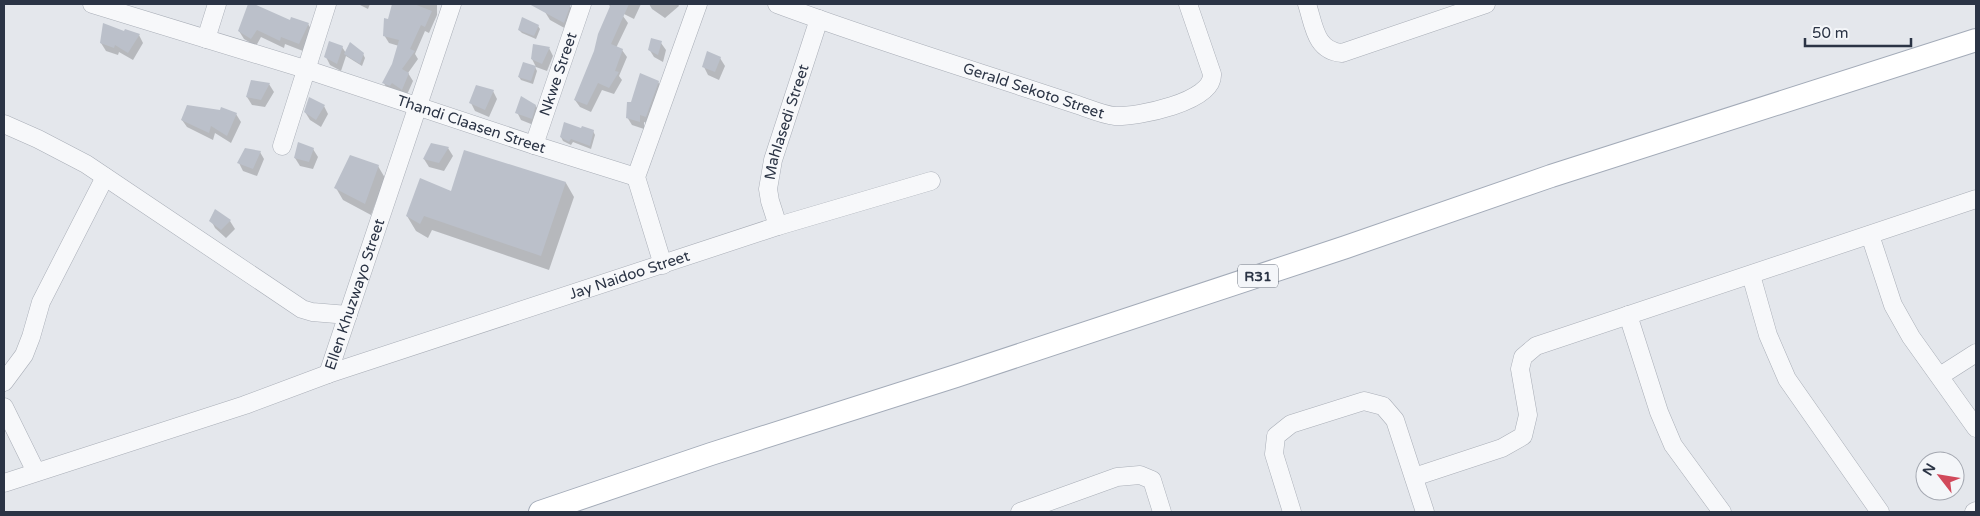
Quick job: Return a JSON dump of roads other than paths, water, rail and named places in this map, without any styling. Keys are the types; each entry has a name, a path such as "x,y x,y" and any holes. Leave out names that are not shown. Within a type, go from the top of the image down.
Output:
{"main road":[{"name":"R31","path":"540,512 702,457 956,376 1346,247 1561,172 1976,40"}],"street":[{"name":"Thandi Claasen Street","path":"92,4 305,69 636,177"},
{"path":"206,39 217,4"},
{"path":"282,146 327,4"},
{"name":"Ellen Khuzwayo Street","path":"4,483 244,405 328,374 380,222 416,106 452,4"},
{"name":"Nkwe Street","path":"534,145 582,4"},
{"path":"663,265 636,177 698,4"},
{"name":"Gerald Sekoto Street","path":"777,4 1115,116 1135,114 1181,104 1196,96 1210,85 1212,74 1188,4"},
{"path":"1308,4 1322,45 1333,52 1342,53 1486,4"},
{"name":"Mahlasedi Street","path":"778,226 768,189 773,160 819,19"},
{"path":"4,124 86,164 302,309 312,312 348,315"},
{"path":"4,382 24,355 41,302 105,177"},
{"name":"Jay Naidoo Street","path":"328,374 778,226 930,181"},
{"path":"1414,477 1502,448 1523,436 1528,415 1520,369 1523,357 1536,346 1976,199"},
{"path":"1870,235 1892,305 1912,337 1976,428"},
{"path":"1751,275 1768,335 1788,379 1880,512"},
{"path":"1628,316 1659,412 1673,445 1722,512"},
{"path":"1940,376 1976,353"},
{"path":"1292,512 1274,454 1276,436 1291,424 1364,401 1383,406 1395,420 1425,512"},
{"path":"4,407 36,472"},
{"path":"1020,512 1117,477 1140,475 1152,480 1162,512"}]}
